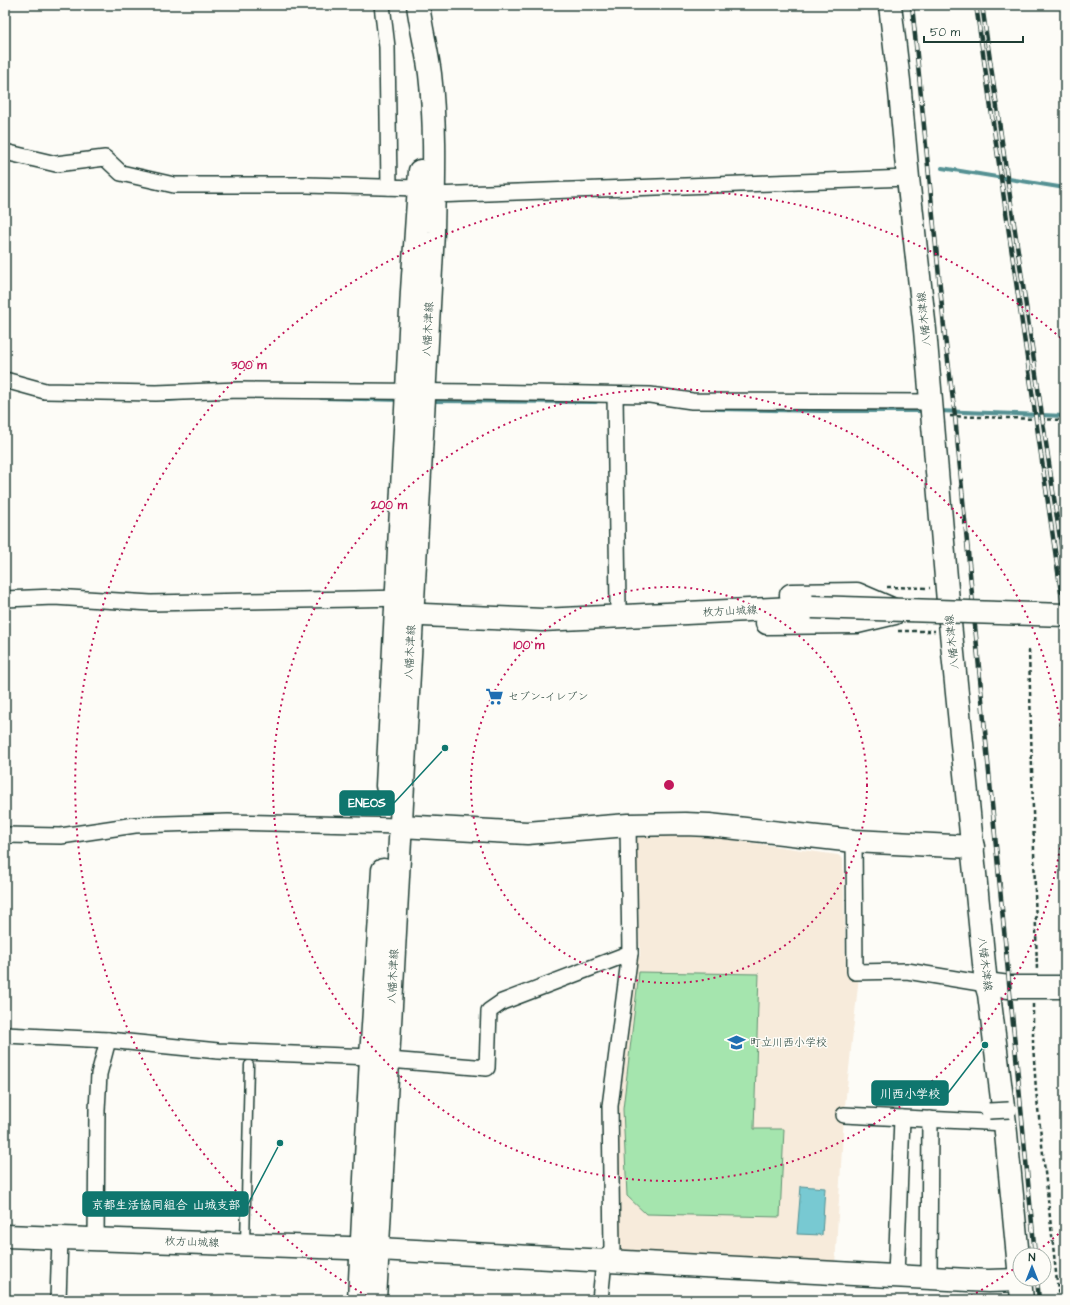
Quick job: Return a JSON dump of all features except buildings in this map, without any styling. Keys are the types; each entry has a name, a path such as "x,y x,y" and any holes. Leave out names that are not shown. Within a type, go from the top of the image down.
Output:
{"main road":[{"name":"八幡木津線","path":"375,1300 370,1248 404,606 416,391 433,232 427,191 418,50 410,5"},
{"name":"八幡木津線","path":"418,5 430,73 434,128 427,191"},
{"name":"八幡木津線","path":"890,5 925,330 949,613 986,984 989,994 1001,1115 1017,1247"},
{"path":"542,620 618,606 655,601 804,594 857,594 898,612"},
{"name":"枚方山城線","path":"404,606 542,620 812,607 1065,615"},
{"path":"542,620 608,626 701,627 856,622 898,612 949,613"},
{"path":"393,826 527,833 628,825 709,825 854,841 973,847"},
{"path":"986,984 1009,987 1065,987"},
{"name":"枚方山城線","path":"5,1236 370,1248 1012,1283"},
{"name":"八幡木津線","path":"359,1300 370,1248"}],"street":[{"path":"382,5 387,47 389,187"},
{"path":"5,152 56,164 105,158 121,173 174,185 306,185 389,187 427,191 908,178"},
{"path":"5,380 44,391 156,393 239,390 416,391 650,395 692,401 931,402"},
{"path":"615,395 618,606"},
{"path":"5,599 54,597 151,603 404,606"},
{"path":"5,835 61,836 135,825 228,822 393,826"},
{"path":"600,1300 604,1261 612,1249 610,1106 630,953 628,825"},
{"path":"854,841 855,972 906,971 986,984"},
{"path":"5,1035 108,1040 218,1051 380,1058 487,1068 489,1011 502,1002 630,953"},
{"path":"96,1239 97,1110 100,1074 108,1040"},
{"path":"844,1115 930,1119 1001,1115"},
{"path":"896,1276 902,1118"},
{"path":"929,1278 930,1119"},
{"path":"58,1300 60,1238"}],"lane":[{"path":"245,1244 249,1064"}],"path":[{"path":"955,416 1065,420"},
{"path":"1029,650 1037,976 1033,997 1033,1044 1036,1090 1059,1300"}],"shaded area":[{"name":"町立川西小学校","path":"691,836 719,838 838,855 843,859 846,975 859,976 844,1115 835,1266 758,1258 618,1252 614,1108 630,966 640,956 636,839 640,837"}],"green space":[{"path":"639,972 759,974 754,1129 784,1129 780,1217 646,1214 627,1196 623,1109"}],"water":[{"path":"801,1186 825,1188 822,1235 797,1234"}],"waterway":[{"path":"942,168 1065,188"},
{"path":"321,398 400,400"},
{"path":"165,400 180,399"},
{"path":"431,401 596,402"},
{"path":"718,409 926,411"},
{"path":"938,411 1065,416"}],"railway":[{"path":"912,5 945,337 955,416 1034,1247"},
{"path":"976,5 1065,620"},
{"path":"982,5 1065,573"},
{"path":"1038,1287 1039,1300"}],"place":[{"name":"セブン-イレブン","path":"495,696"},
{"name":"ENEOS","path":"445,748"},
{"name":"町立川西小学校","path":"737,1042"},
{"name":"川西小学校","path":"985,1045"},
{"name":"京都生活協同組合 山城支部","path":"280,1143"}]}
